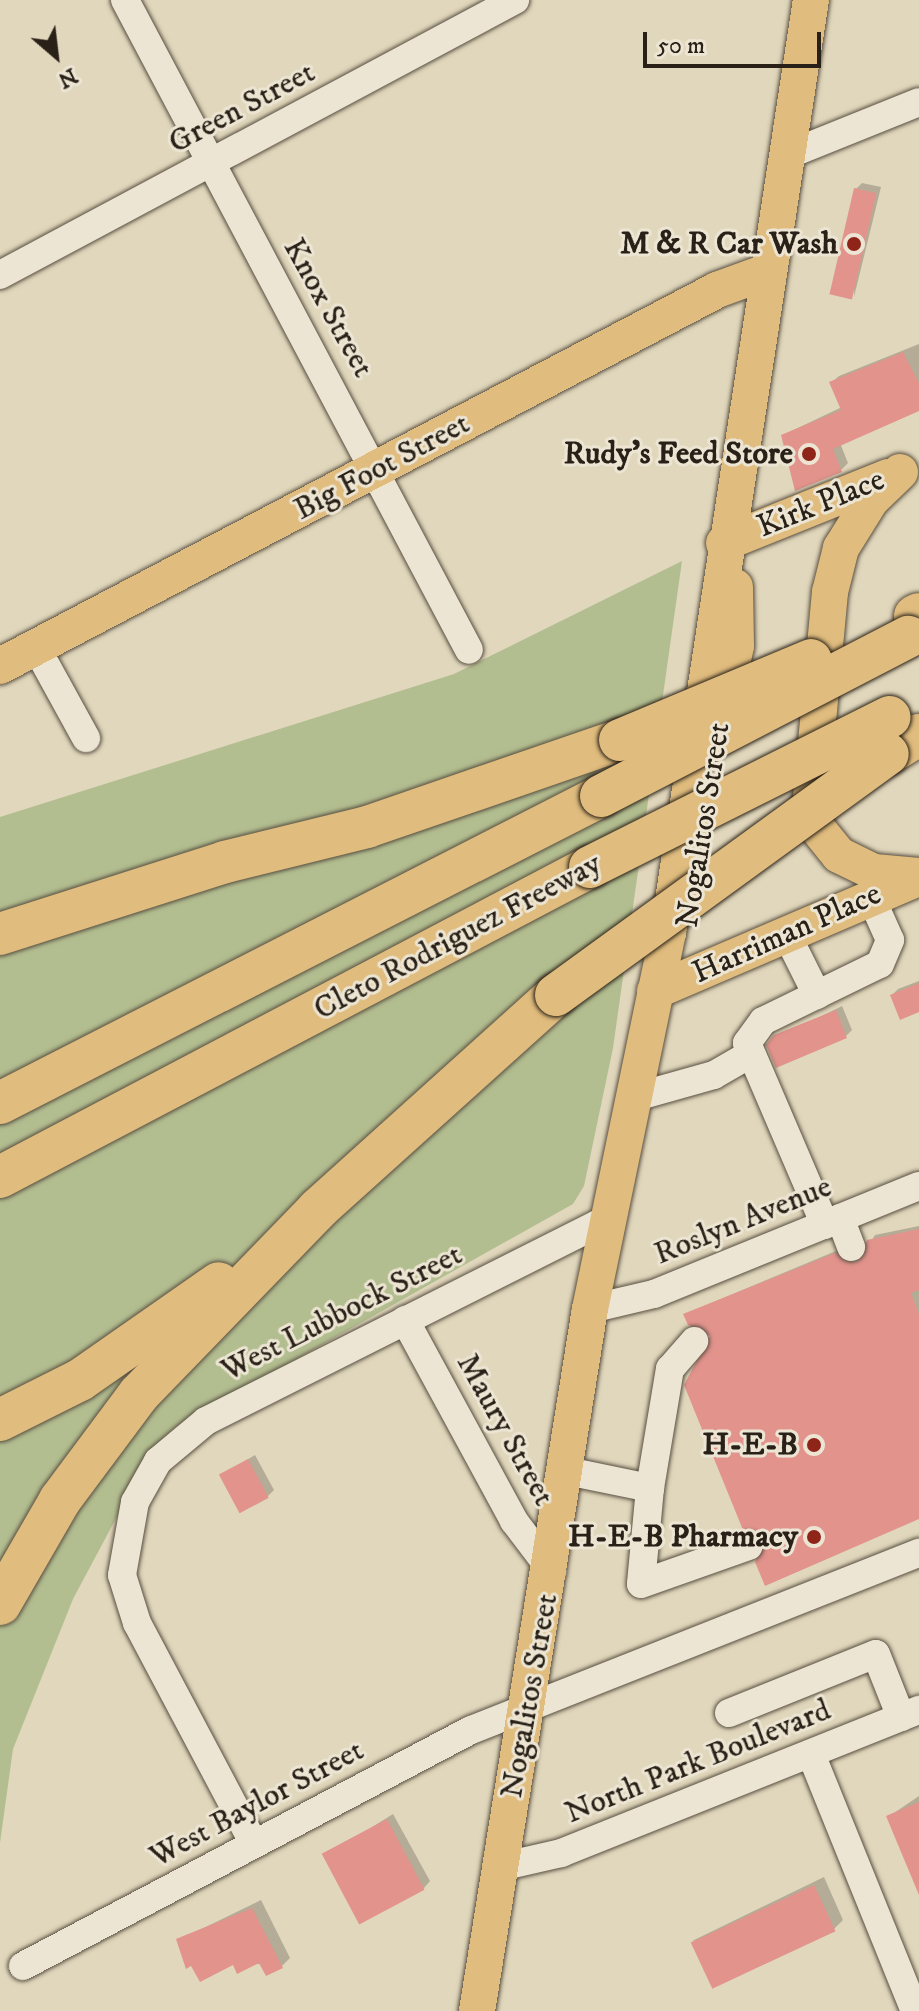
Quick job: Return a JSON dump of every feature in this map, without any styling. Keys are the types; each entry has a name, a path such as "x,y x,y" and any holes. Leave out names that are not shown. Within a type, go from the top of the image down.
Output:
{"highway":[{"path":"0,934 225,862 367,827 620,740 915,625"},
{"name":"Cleto Rodriguez Freeway","path":"0,1103 601,796 915,625"},
{"path":"0,1604 60,1500 139,1394 318,1209 556,995 904,727"},
{"name":"Cleto Rodriguez Freeway","path":"0,1177 590,867 904,727"},
{"path":"0,1420 80,1380 318,1209"}],"main road":[{"name":"Nogalitos Street","path":"477,2011 552,1571 590,1309 632,1098 667,986 724,543 811,0"},
{"name":"Big Foot Street","path":"0,666 717,290 766,272"},
{"name":"Kirk Place","path":"724,543 909,468"},
{"path":"909,468 871,500 841,548 830,592 809,818 839,855 874,872 919,877"},
{"name":"Harriman Place","path":"667,986 787,935 870,895 919,877"}],"street":[{"name":"Knox Street","path":"125,0 377,470 469,650"},
{"name":"Green Street","path":"0,275 515,0"},
{"path":"785,156 919,102"},
{"path":"36,647 86,738"},
{"path":"851,1247 832,1222 748,1055 752,1031 817,995 870,971 888,953 890,940 870,895"},
{"path":"787,935 817,995"},
{"path":"632,1098 714,1075 748,1055"},
{"name":"Roslyn Avenue","path":"590,1309 654,1294 919,1187"},
{"name":"West Lubbock Street","path":"254,1844 137,1623 122,1575 135,1502 158,1461 206,1421 609,1218"},
{"name":"Maury Street","path":"405,1320 514,1521 552,1571"},
{"path":"694,1341 670,1369 650,1488 641,1584 749,1546"},
{"path":"567,1471 650,1488"},
{"name":"West Baylor Street","path":"23,1966 471,1730 526,1711 919,1553"},
{"path":"729,1713 876,1654 910,1714"},
{"name":"North Park Boulevard","path":"500,1867 561,1853 910,1714"},
{"path":"811,1754 915,2011"}],"green space":[{"path":"682,561 613,1048 584,1186 573,1204 175,1427 152,1451 73,1599 13,1749 0,1843 0,817 454,674"}],"building":[{"name":"M & R Car Wash","path":"854,188 876,193 852,299 829,294"},
{"path":"903,352 919,383 919,411 833,449 842,472 795,491 781,435 841,410 829,382"},
{"path":"919,983 919,1012 900,1020 890,995"},
{"path":"836,1010 847,1038 776,1068 766,1045 774,1035"},
{"name":"H-E-B","path":"919,1229 919,1290 911,1293 919,1314 919,1519 765,1586 755,1562 765,1540 743,1530 684,1385 710,1336 688,1325 683,1314 835,1253 856,1263 867,1240"},
{"path":"248,1459 269,1498 240,1513 219,1474"},
{"path":"919,1802 919,1895 886,1816"},
{"path":"387,1819 425,1890 359,1924 322,1854"},
{"path":"814,1885 836,1931 712,1989 691,1942"},
{"path":"252,1908 283,1968 266,1976 259,1963 237,1974 233,1965 200,1982 191,1966 186,1969 176,1939"}],"place":[{"name":"M & R Car Wash","path":"854,244"},
{"name":"Rudy's Feed Store","path":"809,454"},
{"name":"H-E-B","path":"814,1445"},
{"name":"H-E-B Pharmacy","path":"814,1537"}]}
